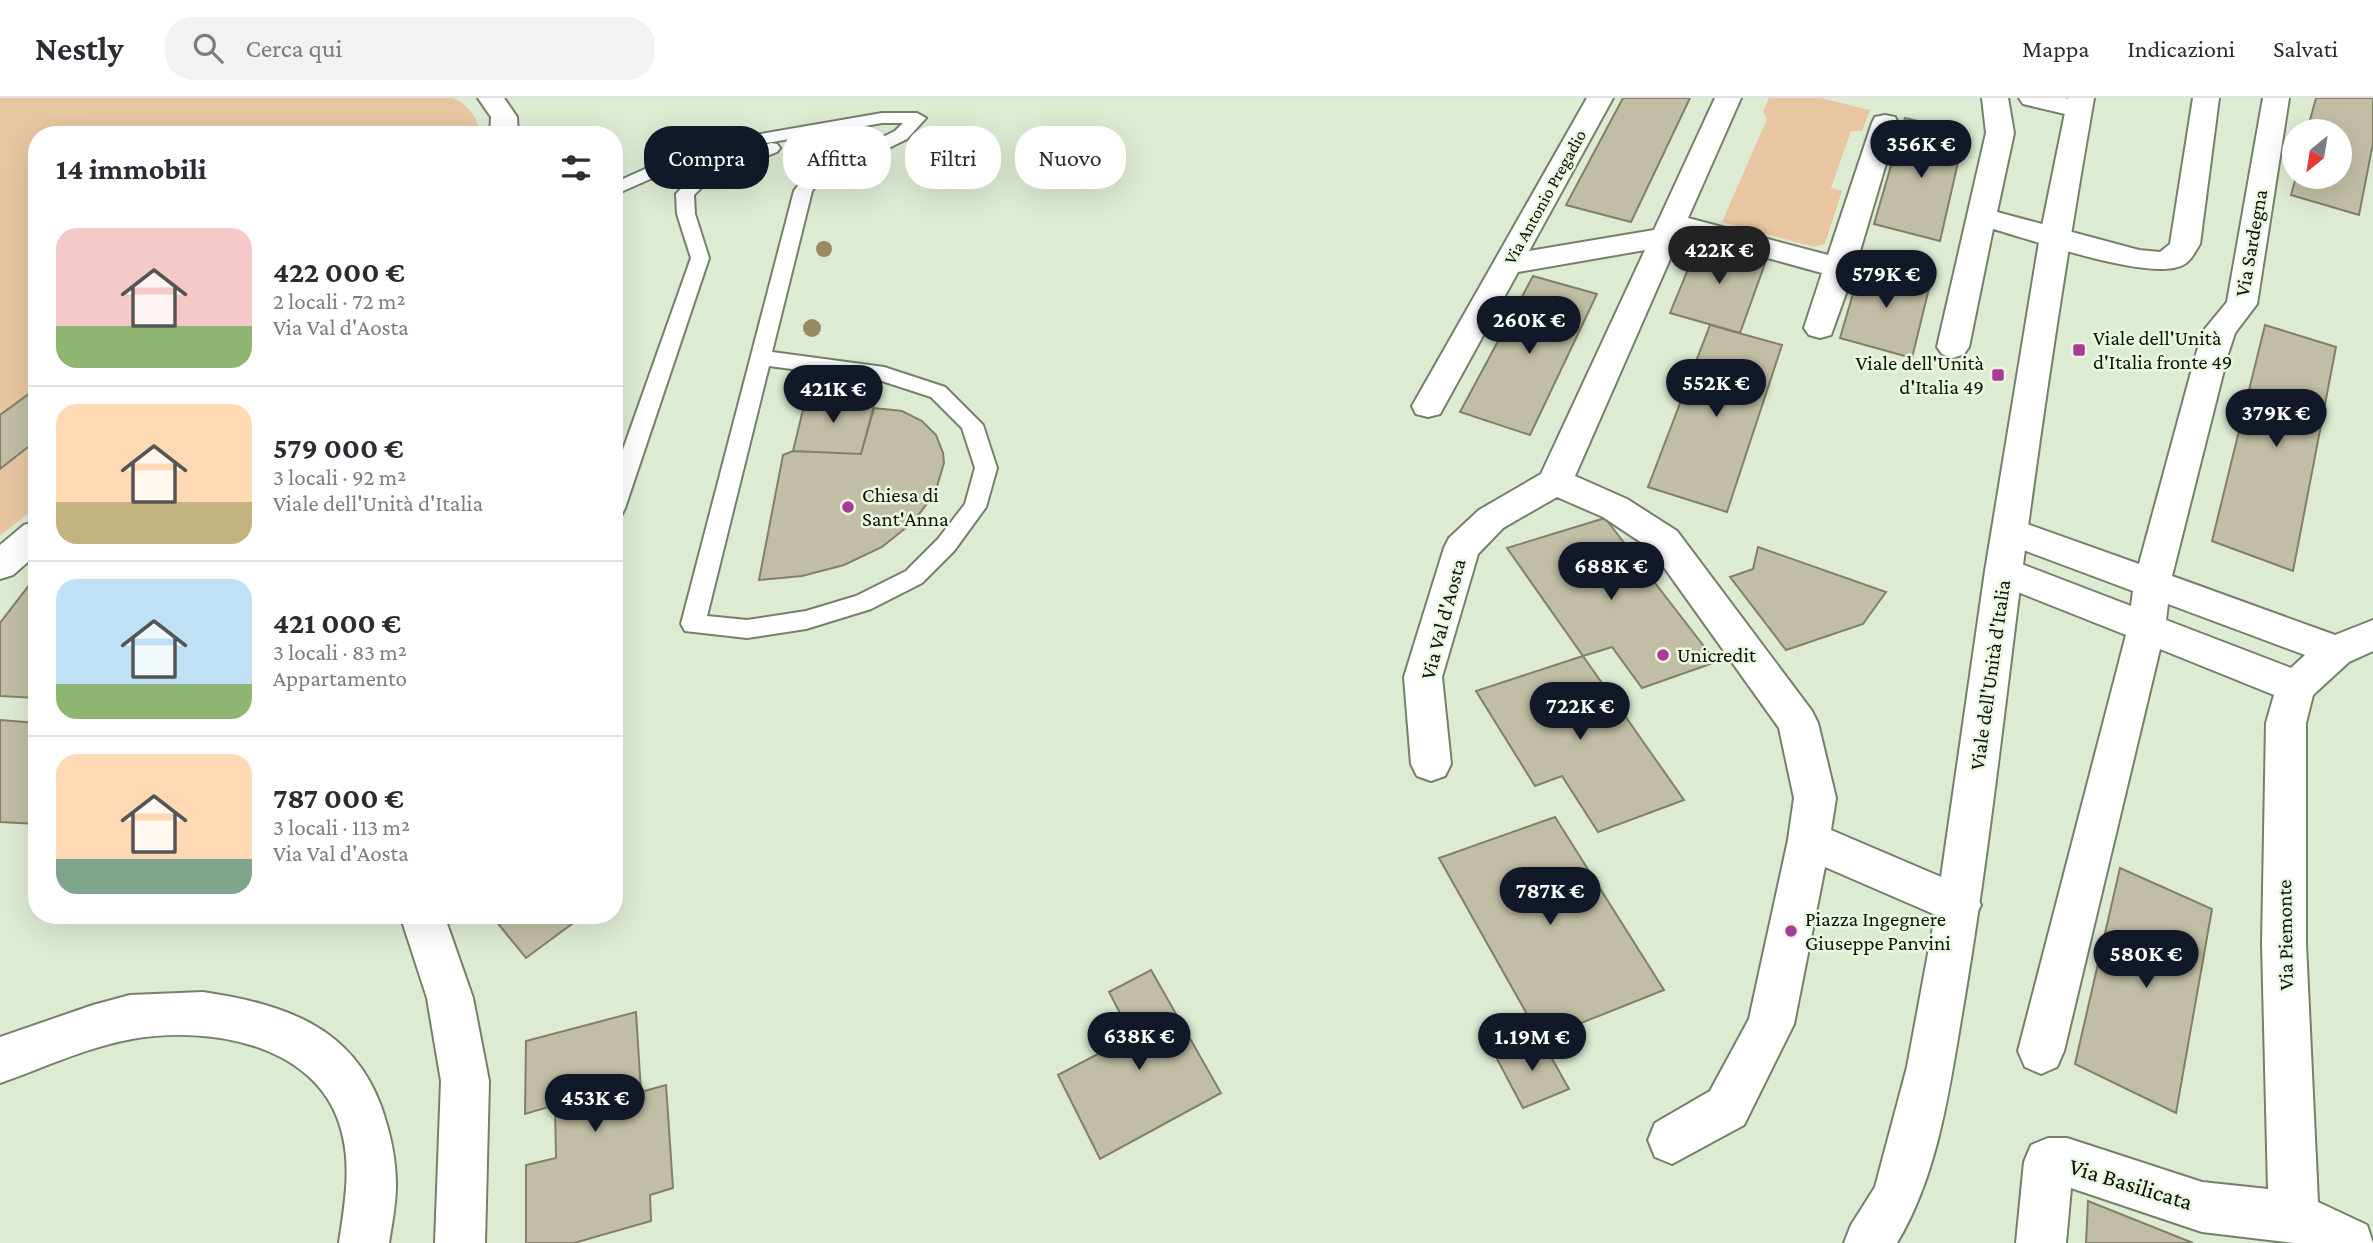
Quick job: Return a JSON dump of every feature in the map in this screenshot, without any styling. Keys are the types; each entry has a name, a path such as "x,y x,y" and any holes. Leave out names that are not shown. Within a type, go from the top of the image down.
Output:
{"street":[{"path":"491,98 503,117 504,126"},
{"name":"Via Antonio Pregadio","path":"1428,406 1600,98"},
{"path":"1672,1140 1727,1108 1771,1024 1809,840 1815,798 1798,723 1664,540 1615,508 1555,482 1728,98"},
{"path":"1953,347 2000,133 1996,98"},
{"path":"2032,98 2080,104"},
{"path":"1982,217 2160,263 2171,261 2185,244 2206,98"},
{"name":"Via Sardegna","path":"2147,627 2152,582 2212,354 2220,330 2242,304 2276,98"},
{"name":"Viale dell'Unità d'Italia","path":"1870,1243 1896,1198 1916,1129 1959,905 2003,572 2055,236 2080,104"},
{"path":"1820,328 1885,123"},
{"path":"1508,264 1669,230 1840,268"},
{"name":"Via Val d'Aosta","path":"1431,764 1423,677 1462,548 1491,519 1555,482"},
{"path":"2010,531 2152,582 2355,643"},
{"path":"0,565 28,542"},
{"path":"2003,572 2296,687 2355,643"},
{"path":"2041,1051 2147,627"},
{"name":"Via Piemonte","path":"2294,1217 2284,944 2286,723 2296,687"},
{"path":"1809,840 1959,905"},
{"path":"425,924 450,998 465,1081 460,1243"},
{"path":"0,1060 91,1029 145,1015 202,1014 253,1021 300,1039 332,1065 356,1098 370,1140 372,1208 364,1243"},
{"name":"Via Basilicata","path":"2041,1243 2048,1162 2067,1162 2202,1207 2294,1217"},
{"path":"2294,1217 2349,1243"}],"lane":[{"path":"833,126 882,118 917,118 901,135 891,140"},
{"path":"623,186 704,149 783,134"},
{"path":"623,482 700,257 686,214 685,194 706,173 768,150 783,139"},
{"path":"763,358 884,374 937,392 972,425 986,468 975,507 946,545 914,577 863,603 806,620 747,629 692,624 763,358 804,189"}],"shaded area":[{"path":"0,98 453,98 472,113 478,126 28,126 28,513 0,536"},
{"path":"1769,98 1821,98 1870,110 1862,131 1851,131 1831,188 1842,191 1825,244 1814,247 1722,222 1767,119 1763,112"}],"building":[{"path":"1623,98 1690,98 1631,222 1566,205"},
{"path":"2316,98 2373,98 2373,143 2359,215 2291,195 2293,189 2352,189 2352,119 2310,119"},
{"path":"1905,118 1965,132 1940,241 1874,224"},
{"path":"1700,240 1767,258 1740,333 1670,313"},
{"path":"1862,263 1931,280 1912,358 1840,338"},
{"path":"1533,276 1597,294 1530,435 1460,412"},
{"path":"1710,325 1782,345 1727,512 1648,487"},
{"path":"2265,325 2336,347 2293,571 2212,541"},
{"name":"Chiesa di Sant'Anna","path":"807,393 875,402 861,454 793,451"},
{"path":"28,395 28,447 0,469 0,415"},
{"name":"Chiesa di Sant'Anna","path":"874,408 902,411 922,421 936,435 944,463 935,493 913,522 882,547 844,565 802,576 759,580 783,455 793,451 861,454"},
{"path":"1605,518 1716,662 1642,688 1612,647 1583,656 1507,548"},
{"path":"1758,547 1886,592 1863,624 1786,650 1730,577 1753,569"},
{"path":"28,587 28,698 0,696 0,623"},
{"path":"1583,656 1684,800 1598,832 1562,776 1535,786 1476,691"},
{"path":"0,720 28,722 28,824 0,822"},
{"path":"1555,817 1664,990 1541,1039 1439,858"},
{"path":"2120,868 2212,909 2176,1113 2075,1064"},
{"path":"498,924 572,924 526,958"},
{"path":"1151,970 1221,1093 1100,1159 1058,1075 1132,1036 1109,992"},
{"path":"636,1012 641,1092 666,1085 673,1188 650,1195 651,1221 574,1243 526,1243 526,1165 556,1158 555,1105 525,1114 526,1041"},
{"path":"1541,1039 1569,1089 1523,1108 1496,1057"},
{"path":"2088,1201 2193,1243 2086,1243"}],"place":[{"name":"Viale dell'Unità d'Italia fronte 49","path":"2079,350"},
{"name":"Viale dell'Unità d'Italia 49","path":"1998,375"},
{"name":"Chiesa di Sant'Anna","path":"848,507"},
{"name":"Unicredit","path":"1663,655"},
{"name":"Piazza Ingegnere Giuseppe Panvini","path":"1791,931"}]}
